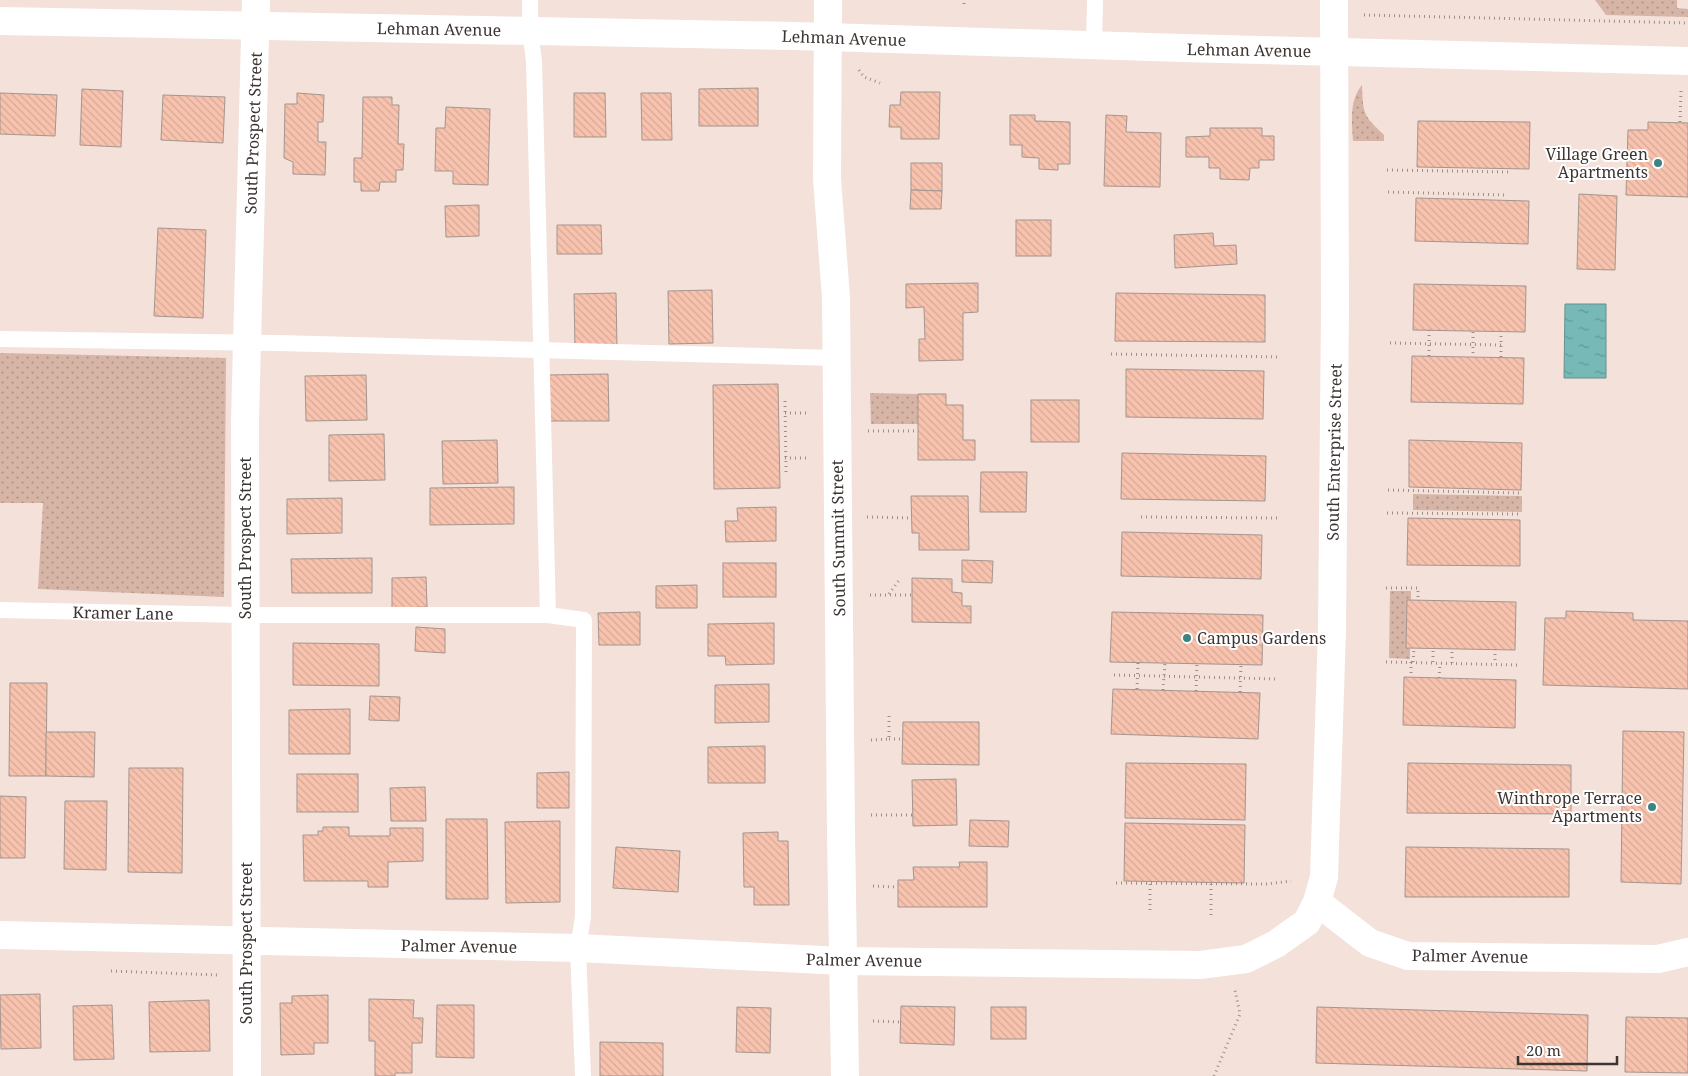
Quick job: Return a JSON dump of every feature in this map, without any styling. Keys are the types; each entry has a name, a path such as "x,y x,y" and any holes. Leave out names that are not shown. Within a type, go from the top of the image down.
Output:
{"street":[{"name":"South Summit Street","path":"828,0 827,179 836,297 842,961 845,1076"},
{"name":"South Enterprise Street","path":"1320,890 1332,622 1335,318 1334,0"},
{"name":"Lehman Avenue","path":"0,21 256,13 530,31 827,37 1688,61"},
{"name":"South Prospect Street","path":"247,1076 245,420 256,13"},
{"name":"Palmer Avenue","path":"0,935 578,948 842,961 1200,965 1246,959 1276,944 1307,922 1320,890 1370,943 1408,956 1658,959 1688,952"}],"lane":[{"path":"530,0 530,31 534,61 548,616"},
{"path":"1094,45 1095,0"},
{"path":"0,339 247,342 836,358"},
{"name":"Kramer Lane","path":"0,610 245,615 548,616 584,620 583,917 578,948"},
{"path":"578,948 583,1076"}],"path":[{"path":"1361,15 1688,23"},
{"path":"857,67 864,76 880,82"},
{"path":"1387,170 1508,172"},
{"path":"1388,192 1507,195"},
{"path":"1429,356 1430,330"},
{"path":"1473,332 1473,357"},
{"path":"1501,357 1502,332"},
{"path":"1390,343 1501,345"},
{"path":"1111,354 1281,357"},
{"path":"785,401 786,472"},
{"path":"785,413 808,413"},
{"path":"864,432 918,431"},
{"path":"785,458 808,458"},
{"path":"1388,490 1520,493"},
{"path":"1387,513 1519,514"},
{"path":"865,517 912,518"},
{"path":"1141,517 1278,518"},
{"path":"889,595 900,579"},
{"path":"1386,588 1418,588 1418,600"},
{"path":"865,595 912,595"},
{"path":"1411,677 1414,648"},
{"path":"1433,649 1433,662"},
{"path":"1452,649 1452,663"},
{"path":"1495,649 1495,664"},
{"path":"1138,662 1138,689"},
{"path":"1386,662 1517,665"},
{"path":"1163,690 1165,663"},
{"path":"1439,678 1440,663"},
{"path":"1196,691 1197,664"},
{"path":"1240,692 1241,664"},
{"path":"1114,676 1276,679"},
{"path":"889,712 889,739"},
{"path":"866,740 903,739"},
{"path":"866,815 913,815"},
{"path":"1116,883 1267,884 1320,890"},
{"path":"1150,884 1150,912"},
{"path":"1211,884 1211,915"},
{"path":"866,886 897,887"},
{"path":"1214,1076 1240,1014 1230,961"},
{"path":"110,971 219,975"},
{"path":"885,1022 900,1022"}],"shaded area":[{"path":"1595,0 1677,0 1677,8 1688,9 1688,17 1606,15"},
{"path":"1362,85 1364,108 1368,118 1384,135 1384,141 1353,141 1353,104"},
{"path":"0,353 226,358 224,597 38,589 43,503 0,503"},
{"path":"870,393 918,394 918,424 871,424"},
{"path":"1413,494 1522,496 1522,512 1413,510"},
{"path":"1390,591 1411,591 1411,600 1407,600 1406,648 1410,648 1410,659 1389,658"}],"water":[{"path":"1565,304 1606,304 1606,378 1564,378"}],"building":[{"path":"758,88 758,126 699,126 699,89"},
{"path":"82,89 123,91 121,147 80,145"},
{"path":"901,92 940,92 939,139 901,139 901,127 889,127 890,105 900,105"},
{"path":"0,93 57,95 55,136 0,134"},
{"path":"297,93 324,95 323,122 318,122 318,142 326,142 325,175 293,174 293,162 284,158 285,104 297,104"},
{"path":"574,93 605,93 606,137 574,137"},
{"path":"641,93 671,93 672,140 642,140"},
{"path":"163,95 225,97 223,143 161,140"},
{"path":"363,97 392,97 392,105 399,105 398,144 404,144 403,170 396,170 396,182 380,182 379,191 361,191 361,182 354,182 354,158 362,158"},
{"path":"446,107 490,109 488,185 453,184 453,171 435,171 436,128 445,128"},
{"path":"1010,115 1035,115 1035,121 1070,122 1070,164 1058,164 1058,170 1039,169 1039,158 1022,157 1022,145 1010,145"},
{"path":"1106,115 1127,116 1126,132 1161,133 1160,187 1104,186"},
{"path":"1418,121 1530,122 1529,169 1417,167"},
{"name":"Village Green Apartments","path":"1648,122 1688,123 1688,197 1626,195 1628,130 1648,130"},
{"path":"1210,128 1262,128 1262,136 1274,136 1274,160 1259,160 1259,168 1250,168 1249,180 1220,179 1220,168 1209,168 1209,157 1186,157 1186,137 1210,136"},
{"path":"911,163 942,163 942,191 911,190"},
{"path":"911,190 942,191 941,209 910,209"},
{"path":"1579,194 1617,196 1615,270 1577,269"},
{"path":"1416,198 1529,201 1528,244 1415,241"},
{"path":"479,205 479,236 446,237 445,206"},
{"path":"1016,220 1051,220 1051,256 1016,256"},
{"path":"557,225 601,225 602,254 557,254"},
{"path":"158,228 206,230 203,318 154,316"},
{"path":"1213,233 1214,246 1236,245 1237,264 1175,268 1174,235"},
{"path":"978,283 978,312 963,313 963,360 919,361 919,339 925,339 924,307 906,308 906,284"},
{"path":"1414,284 1526,286 1525,332 1413,330"},
{"path":"712,290 713,343 669,344 668,291"},
{"path":"616,293 617,348 575,348 574,294"},
{"path":"1116,293 1265,295 1265,342 1115,341"},
{"path":"1412,356 1524,358 1523,404 1411,402"},
{"path":"1126,369 1264,371 1263,419 1126,417"},
{"path":"608,374 609,421 548,421 548,375"},
{"path":"366,375 367,420 306,421 305,376"},
{"path":"778,384 780,488 714,489 713,385"},
{"path":"918,394 946,394 946,405 963,405 963,440 975,440 975,460 918,460"},
{"path":"1031,400 1079,400 1079,442 1031,442"},
{"path":"384,434 385,480 329,481 329,435"},
{"path":"497,440 498,483 443,484 442,441"},
{"path":"1409,440 1522,443 1521,490 1409,487"},
{"path":"1122,453 1266,456 1265,501 1121,499"},
{"path":"981,472 1027,472 1026,512 980,512"},
{"path":"514,487 514,524 430,525 430,488"},
{"path":"911,496 968,496 969,550 919,550 919,533 912,533"},
{"path":"342,498 342,533 287,534 287,499"},
{"path":"776,507 776,541 726,542 725,521 738,521 737,508"},
{"path":"1408,518 1520,520 1520,566 1407,565"},
{"path":"1122,532 1262,535 1261,579 1121,576"},
{"path":"372,558 372,593 292,593 291,559"},
{"path":"962,560 993,561 992,583 962,582"},
{"path":"723,563 776,563 776,597 723,597"},
{"path":"426,577 427,607 392,608 392,578"},
{"path":"912,578 952,579 952,592 962,593 962,606 971,606 971,623 912,622"},
{"path":"697,585 697,608 656,608 656,586"},
{"path":"1407,600 1516,602 1515,650 1406,648"},
{"path":"1566,611 1633,613 1633,620 1688,621 1688,689 1543,685 1545,618 1566,618"},
{"path":"640,612 640,645 599,645 598,613"},
{"name":"Campus Gardens","path":"1112,612 1263,615 1262,665 1110,662"},
{"path":"774,623 774,664 726,665 725,656 708,656 708,624"},
{"path":"416,627 445,629 445,653 415,651"},
{"path":"293,643 379,644 379,686 293,685"},
{"path":"1404,677 1516,680 1515,728 1403,725"},
{"path":"10,683 47,683 46,776 9,776"},
{"path":"769,684 769,722 715,723 715,685"},
{"path":"1113,689 1260,693 1258,739 1111,734"},
{"path":"370,696 400,697 399,721 369,720"},
{"path":"350,709 350,754 289,754 289,710"},
{"path":"903,722 979,722 979,765 902,764"},
{"name":"Winthrope Terrace Apartments","path":"1623,731 1684,732 1681,884 1621,882"},
{"path":"46,732 95,732 94,777 46,776"},
{"path":"765,746 765,783 708,783 708,747"},
{"path":"1126,763 1246,764 1245,820 1125,818"},
{"path":"1408,763 1571,765 1571,814 1407,813"},
{"path":"129,768 183,768 182,873 128,872"},
{"path":"569,772 569,808 537,808 537,773"},
{"path":"297,774 358,774 358,812 297,812"},
{"path":"956,779 957,825 913,826 912,780"},
{"path":"425,787 426,821 391,821 390,788"},
{"path":"0,796 26,797 25,858 0,858"},
{"path":"65,801 107,801 106,870 64,869"},
{"path":"446,819 487,819 488,899 446,899"},
{"path":"970,820 1009,821 1008,847 969,846"},
{"path":"560,821 560,902 506,903 505,822"},
{"path":"1125,823 1245,825 1244,883 1124,881"},
{"path":"323,827 349,827 349,836 390,836 390,828 423,828 423,861 388,862 388,887 368,887 368,881 304,881 303,835 318,835 318,831 323,831"},
{"path":"778,832 778,841 788,841 789,905 754,905 754,887 744,887 743,833"},
{"path":"616,847 680,851 678,892 613,888"},
{"path":"1406,847 1569,849 1569,897 1405,897"},
{"path":"959,862 987,862 987,907 898,907 898,880 914,880 913,867 960,867"},
{"path":"40,994 41,1048 1,1049 0,995"},
{"path":"328,995 328,1043 314,1043 314,1054 281,1055 280,1003 292,1003 292,996"},
{"path":"369,999 414,1000 413,1018 423,1018 422,1043 412,1043 412,1073 395,1073 395,1076 375,1076 375,1041 369,1041"},
{"path":"209,1000 210,1051 150,1052 149,1002"},
{"path":"112,1005 114,1059 74,1060 73,1006"},
{"path":"437,1005 474,1005 474,1058 436,1057"},
{"path":"901,1006 955,1007 954,1045 900,1043"},
{"path":"737,1007 771,1008 770,1053 736,1052"},
{"path":"991,1007 1026,1007 1026,1039 991,1039"},
{"path":"1317,1007 1588,1015 1587,1071 1316,1063"},
{"path":"1626,1017 1688,1018 1688,1073 1625,1072"},
{"path":"600,1042 663,1043 663,1076 600,1076"}],"place":[{"name":"Village Green Apartments","path":"1658,163"},
{"name":"Campus Gardens","path":"1187,638"},
{"name":"Winthrope Terrace Apartments","path":"1652,807"}]}
